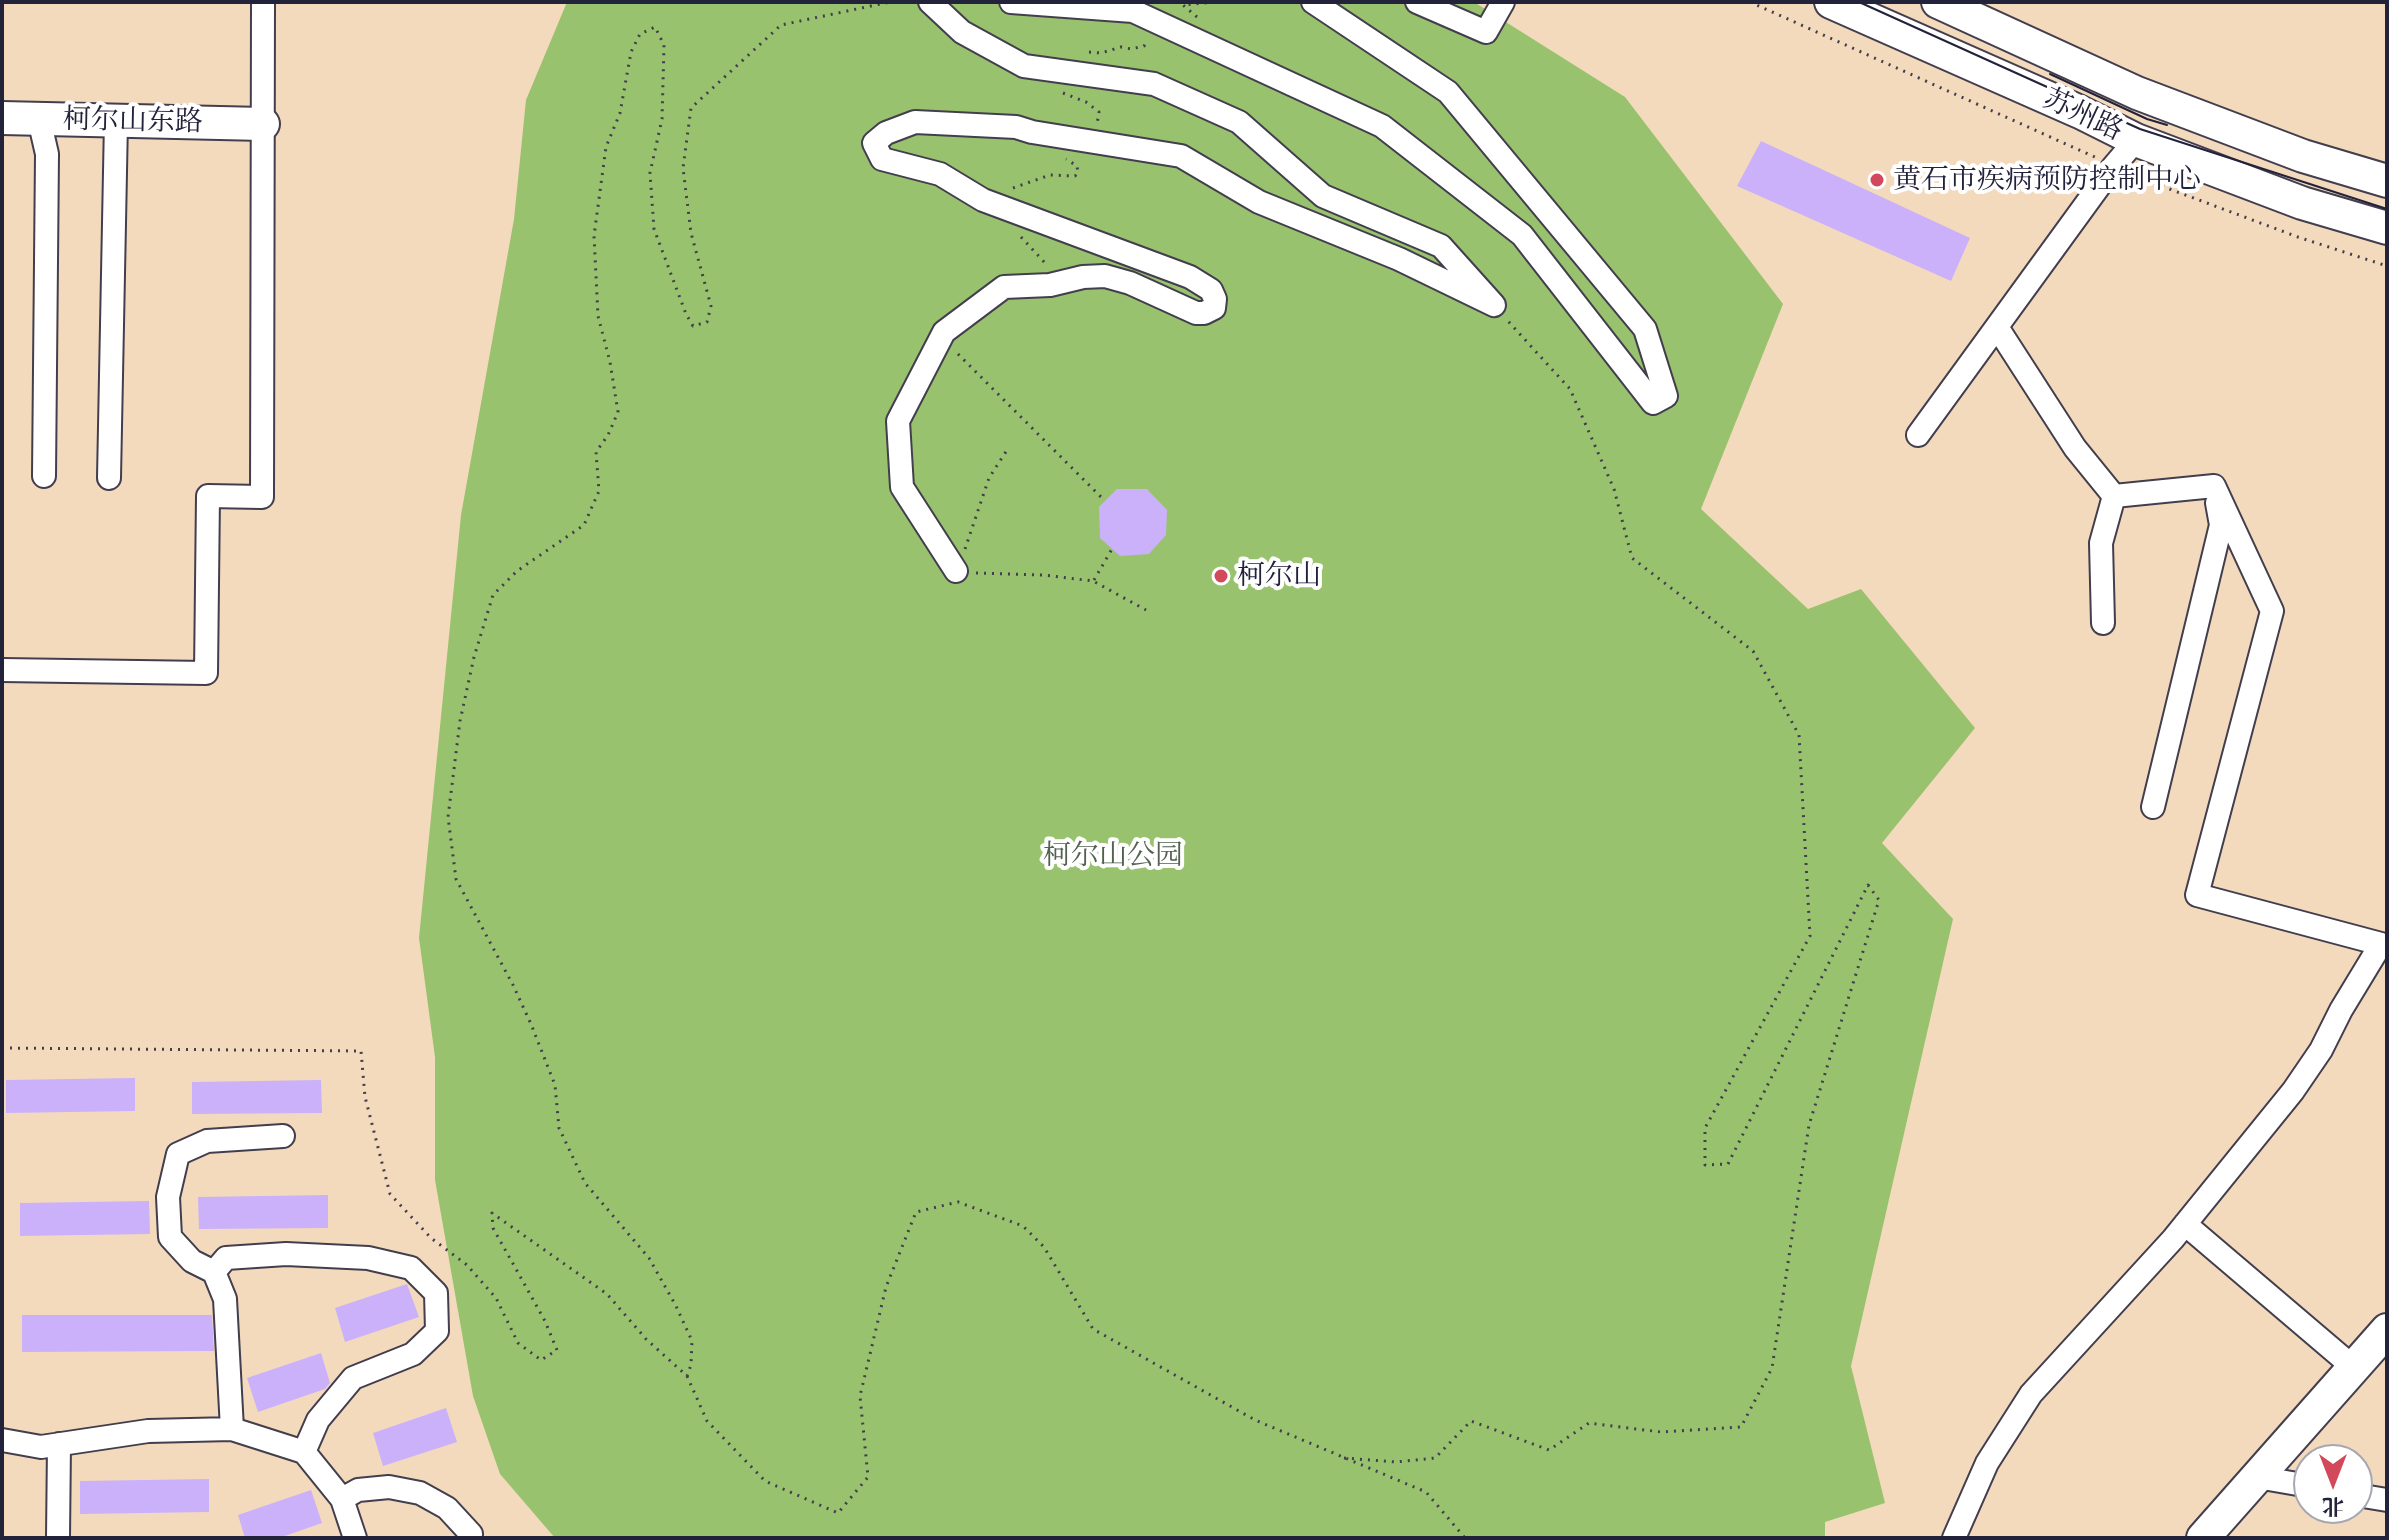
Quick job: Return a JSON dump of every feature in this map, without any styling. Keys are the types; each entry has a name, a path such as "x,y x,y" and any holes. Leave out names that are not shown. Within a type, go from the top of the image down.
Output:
{"main road":[{"name":"苏州路","path":"1831,2 2080,112 2136,140 2302,203 2387,228"},
{"name":"苏州路","path":"1938,2 2137,93 2303,156 2387,181"},
{"name":"柯尔山东路","path":"2,118 263,124"},
{"path":"2203,1538 2387,1330"}],"street":[{"path":"2,670 206,673 208,496 262,497 263,2"},
{"path":"930,2 962,32 1024,66 1154,84 1239,122 1323,196 1441,246 1494,305"},
{"path":"1011,2 1133,11 1382,126 1522,235 1653,403 1666,396 1645,329 1448,92 1313,2"},
{"path":"1417,2 1486,32 1500,8"},
{"path":"39,119 47,154 44,476"},
{"path":"109,478 116,121"},
{"path":"956,571 902,487 898,435 898,421 944,332 1004,287 1050,285 1083,277 1105,276 1130,283 1196,313 1214,308 1215,299 1211,290 1190,277 983,200 940,174 882,159 874,143 886,133 915,122 1016,127 1070,148 1181,156 1259,202 1399,259 1494,305"},
{"path":"1918,435 2113,167 2136,140"},
{"path":"1997,327 2075,448 2114,496"},
{"path":"2114,496 2214,486"},
{"path":"2153,807 2221,525 2214,486"},
{"path":"1954,1538 1987,1463 2031,1394 2185,1224 2293,1091 2384,944 2197,895 2272,611 2214,486"},
{"path":"2103,623 2101,543 2114,496"},
{"path":"232,1429 225,1299 214,1272 192,1261 170,1237 168,1197 178,1154 207,1141 283,1136"},
{"path":"2185,1224 2353,1367"},
{"path":"214,1272 226,1258 286,1254 368,1258 411,1268 436,1293 437,1331 413,1354 353,1378 318,1420 304,1452"},
{"path":"2,1440 41,1447 148,1431 232,1429 304,1452 342,1499 355,1538"},
{"path":"58,1538 59,1444"},
{"path":"2257,1477 2293,1483"},
{"path":"342,1499 358,1490 389,1487 420,1493 447,1508 471,1534 470,1538"}],"path":[{"path":"687,1376 691,1365 692,1341 676,1306 649,1258 585,1183 559,1128 555,1085 531,1024 456,879 448,817 460,721 474,657 493,595 517,571 584,525 599,491 596,452 618,412 598,316 594,236 606,147 620,113 631,52 640,34 655,27 664,45 662,119 650,173 654,229 693,326 707,322 711,306 691,233 683,168 691,108 781,25 890,2"},
{"path":"1089,52 1144,46 1155,33 1185,37 1200,30 1197,15 1183,5 1215,2"},
{"path":"1750,2 2076,147 2113,167 2298,237 2387,266"},
{"path":"983,200 1031,180 1050,175 1075,176 1078,173 1070,148 1086,130 1096,127 1099,112 1086,102 1059,91 1043,69"},
{"path":"1020,236 1050,267 1050,285"},
{"path":"1344,1458 1396,1462 1435,1458 1471,1421 1549,1450 1589,1423 1661,1432 1741,1427 1772,1368 1809,1125 1879,900 1868,885 1728,1164 1705,1165 1705,1128 1810,936 1799,735 1753,651 1632,558 1614,489 1570,389 1494,305"},
{"path":"941,338 1105,501"},
{"path":"1009,447 989,478 974,528 956,571 1093,581 1146,610"},
{"path":"1093,581 1112,549"},
{"path":"2,1048 361,1051 365,1097 390,1194 431,1238 467,1265 496,1298 518,1343 541,1360 557,1350 545,1321 493,1228 492,1213 607,1294 646,1339 687,1376 707,1421 765,1481 838,1513 868,1477 860,1396 886,1287 916,1212 958,1202 1023,1226 1044,1247 1093,1329 1255,1420 1426,1492 1465,1538"}],"green space":[{"name":"柯尔山公园","path":"567,2 1474,2 1625,97 1783,304 1701,509 1808,609 1861,589 1975,728 1882,843 1953,919 1851,1366 1885,1503 1825,1522 1825,1538 555,1538 500,1474 473,1396 435,1180 435,1057 419,938 461,515 514,219 526,100"}],"building":[{"path":"1761,141 1970,238 1951,281 1737,186"},
{"path":"1117,489 1147,489 1167,510 1166,535 1149,554 1120,556 1100,538 1099,507"},
{"path":"135,1078 135,1111 6,1113 6,1080"},
{"path":"321,1080 322,1113 192,1114 192,1082"},
{"path":"328,1195 328,1228 199,1229 198,1197"},
{"path":"149,1201 150,1234 20,1236 20,1203"},
{"path":"407,1284 419,1317 345,1342 335,1308"},
{"path":"22,1315 212,1315 214,1351 22,1352"},
{"path":"321,1353 330,1383 325,1389 258,1412 247,1378"},
{"path":"446,1408 457,1442 383,1466 373,1433"},
{"path":"209,1479 209,1512 80,1514 80,1481"},
{"path":"311,1490 322,1523 279,1538 245,1538 238,1515"}],"tram line":[{"path":"1859,2 2140,129 2387,209"},
{"path":"2050,74 2147,119 2167,125"}],"place":[{"name":"黄石市疾病预防控制中心","path":"1877,180"},
{"name":"柯尔山","path":"1221,576"}]}
